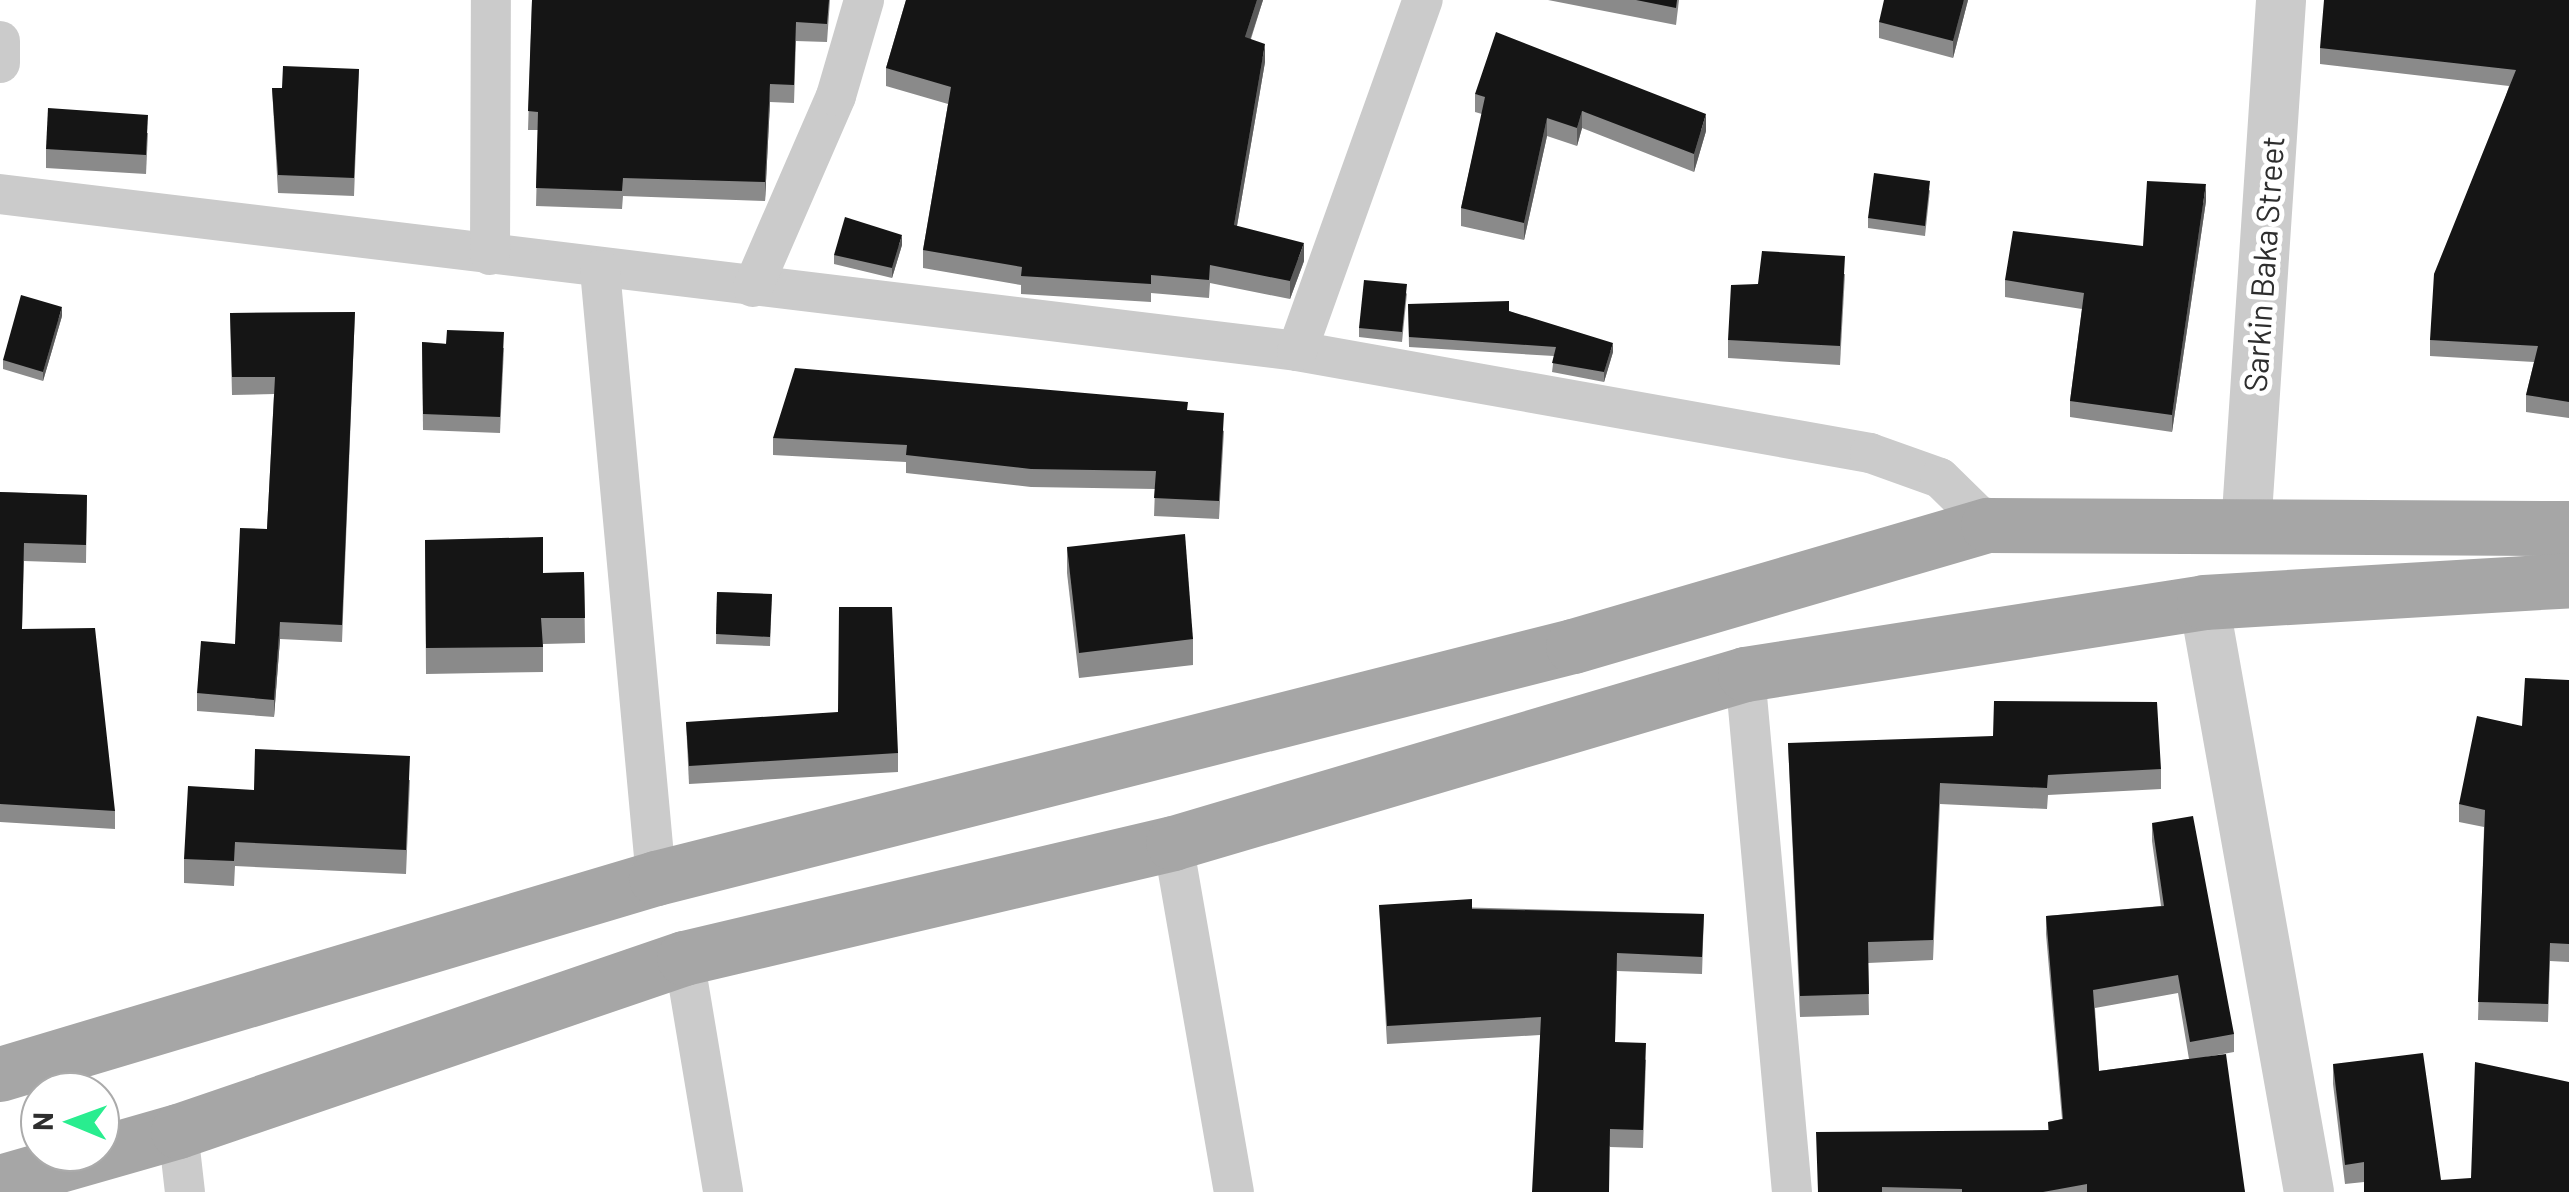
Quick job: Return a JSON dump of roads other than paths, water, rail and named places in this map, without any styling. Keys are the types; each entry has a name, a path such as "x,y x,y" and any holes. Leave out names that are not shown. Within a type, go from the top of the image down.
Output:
{"main road":[{"path":"0,1074 656,878 1573,646 1988,525 2569,528"},
{"path":"0,1182 178,1131 684,958 1173,843 1745,674 2204,602 2569,580"},
{"path":"656,878 684,958"}],"street":[{"path":"490,255 491,0"},
{"path":"753,287 836,96 864,0"},
{"path":"1297,351 1423,0"},
{"name":"Sarkin Baka Street","path":"2246,529 2280,0"},
{"path":"0,41 0,63"},
{"path":"0,194 600,270 1297,351 1870,453 1940,478 1988,525"},
{"path":"600,270 656,878"},
{"path":"2204,602 2309,1192"},
{"path":"1745,674 1792,1192"},
{"path":"1173,843 1234,1192"},
{"path":"684,958 723,1192"},
{"path":"178,1131 186,1192"}]}
